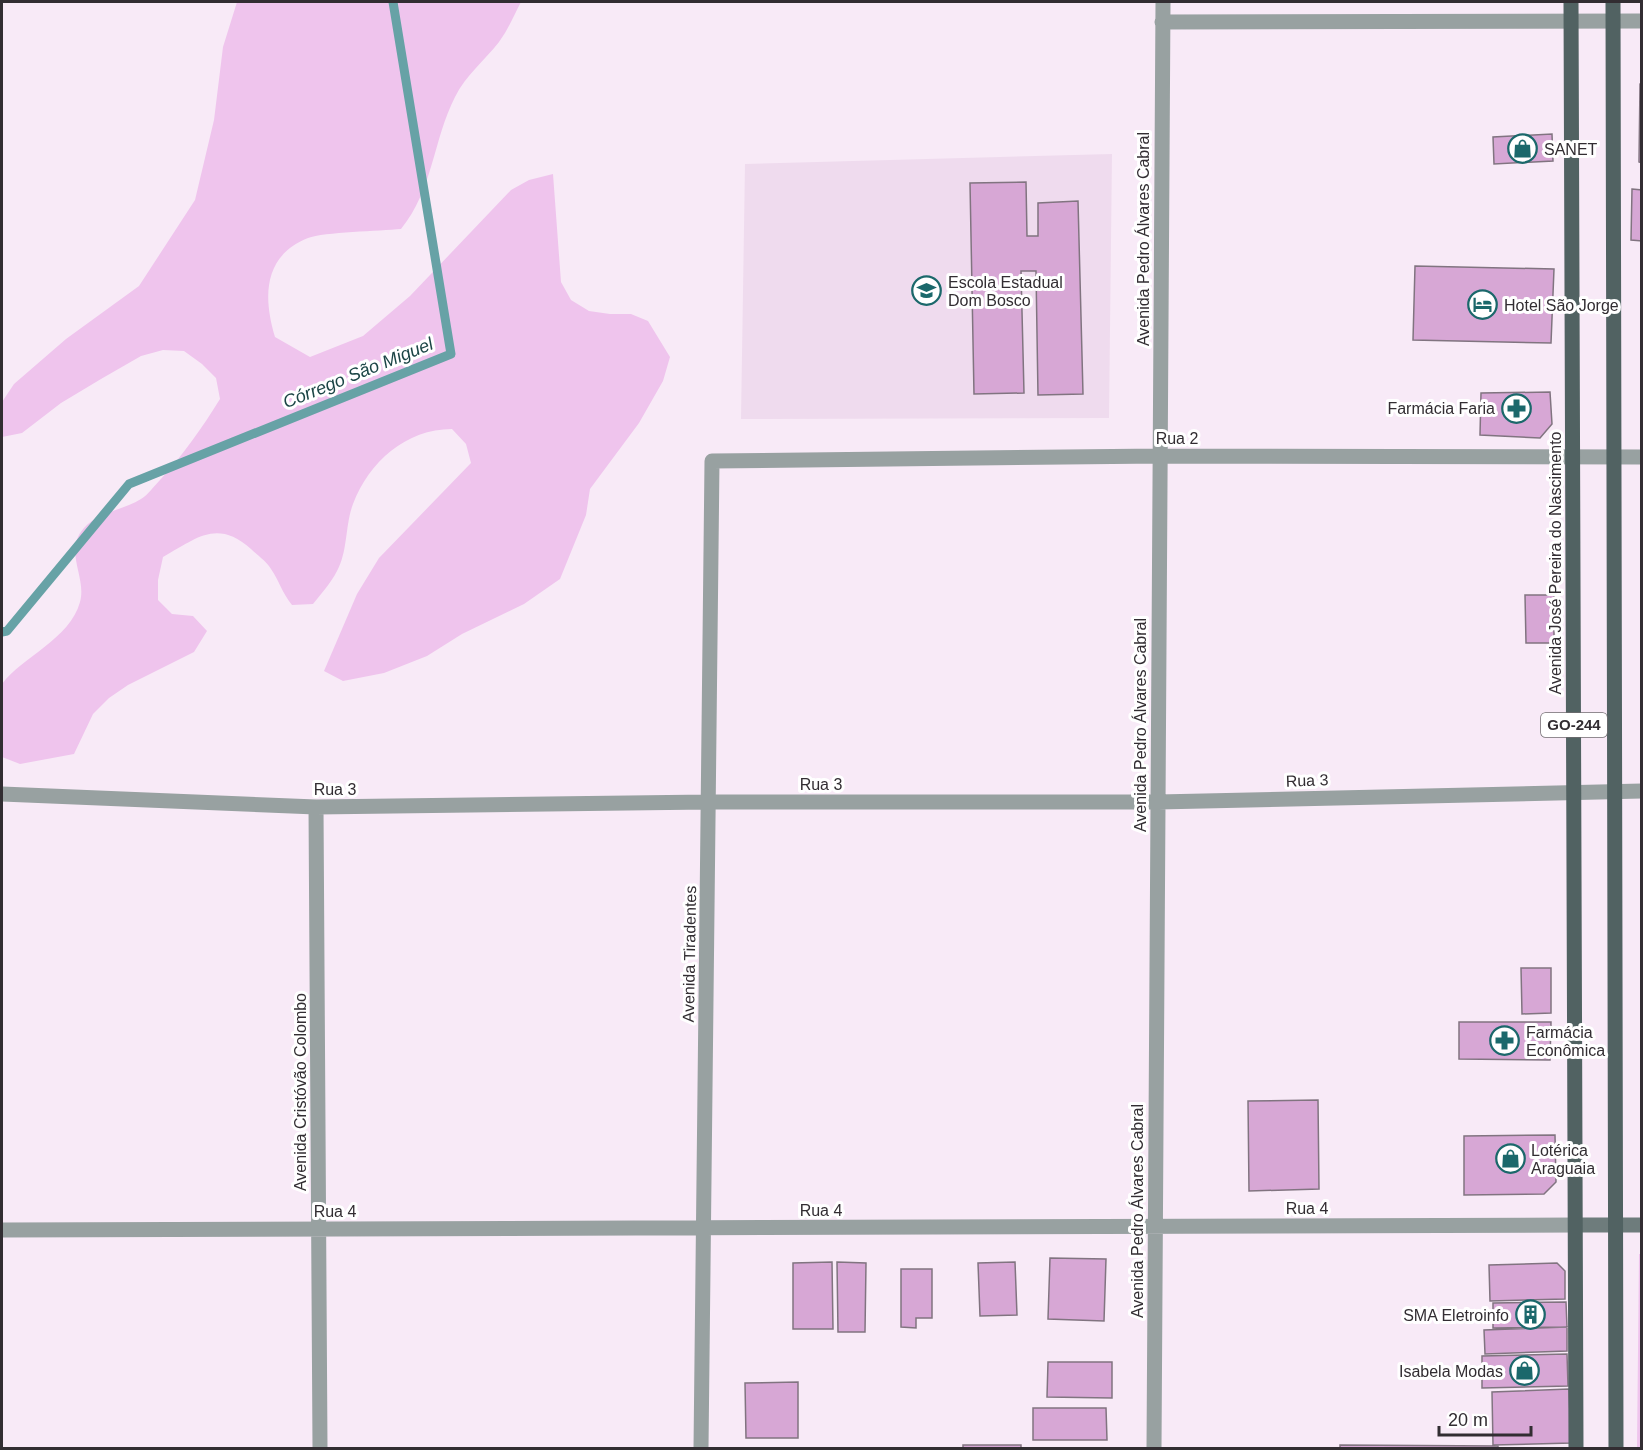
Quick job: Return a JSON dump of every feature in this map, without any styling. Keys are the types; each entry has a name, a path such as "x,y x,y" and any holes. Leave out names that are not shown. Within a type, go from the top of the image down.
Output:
{"main road":[{"name":"Avenida José Pereira do Nascimento","path":"1571,2 1576,1449"},
{"name":"GO-244","path":"1613,2 1616,1449"}],"street":[{"name":"Avenida Pedro Álvares Cabral","path":"1154,1449 1162,2"},
{"path":"1162,22 1641,21"},
{"name":"Rua 2","path":"712,461 1160,456 1641,457"},
{"name":"Avenida Tiradentes","path":"701,1449 712,461"},
{"name":"Rua 3","path":"2,794 316,807 708,802 1158,802 1641,791"},
{"name":"Avenida Cristóvão Colombo","path":"316,807 320,1449"},
{"name":"Rua 4","path":"2,1230 1641,1225"}],"shaded area":[{"path":"237,2 521,2 502,37 459,89 448,113 420,198 401,229 316,236 293,246 282,255 270,279 268,293 275,337 310,357 363,336 410,296 511,190 529,180 553,174 561,282 571,300 589,311 631,314 648,321 670,357 663,381 639,423 590,489 586,515 560,579 524,604 462,634 427,656 384,673 343,681 324,671 357,594 379,558 471,463 466,444 452,429 435,430 419,435 391,451 379,462 360,489 353,504 341,563 332,580 313,604 292,605 267,564 239,540 228,535 217,533 197,538 163,557 158,580 158,600 172,614 193,616 207,631 194,652 128,685 109,698 93,714 74,754 20,764 2,757 2,684 21,665 56,637 75,615 81,593 75,555 78,537 84,528 96,518 134,503 146,495 184,451 220,399 216,378 202,364 184,351 163,350 141,356 101,379 61,403 22,433 2,437 2,402 14,384 66,339 139,286 195,200 214,120 223,47"},
{"name":"Escola Estadual Dom Bosco","path":"1112,154 1109,418 741,419 745,164"},
{"path":"1639,1254 1642,1254 1641,1448 1637,1448"}],"building":[{"path":"1642,83 1642,163 1639,162 1640,84"},
{"name":"SANET","path":"1552,134 1553,161 1494,164 1493,137"},
{"path":"1026,182 1027,236 1038,236 1038,203 1078,201 1083,394 1038,395 1036,271 1021,271 1024,393 974,394 970,183"},
{"path":"1632,189 1642,190 1642,241 1631,240"},
{"name":"Hotel São Jorge","path":"1415,266 1554,269 1551,343 1413,340"},
{"name":"Farmácia Faria","path":"1550,392 1552,424 1540,438 1480,435 1481,393"},
{"path":"1525,595 1554,595 1554,643 1526,643"},
{"path":"1521,968 1551,968 1551,1013 1522,1014"},
{"name":"Farmácia Econômica","path":"1459,1022 1551,1022 1550,1060 1459,1059"},
{"path":"1318,1100 1319,1189 1249,1191 1248,1101"},
{"name":"Lotérica Araguaia","path":"1555,1135 1556,1182 1544,1194 1464,1195 1464,1136"},
{"path":"1050,1258 1106,1259 1104,1321 1048,1319"},
{"path":"832,1262 833,1329 793,1329 793,1263"},
{"path":"837,1262 866,1263 865,1332 838,1332"},
{"path":"1015,1262 1017,1315 980,1316 978,1263"},
{"path":"1557,1263 1565,1271 1565,1299 1490,1301 1489,1265"},
{"path":"901,1269 932,1269 932,1318 916,1318 916,1328 901,1327"},
{"name":"SMA Eletroinfo","path":"1566,1302 1567,1327 1493,1328 1493,1303"},
{"path":"1567,1327 1567,1351 1485,1354 1484,1330"},
{"name":"Isabela Modas","path":"1567,1354 1568,1386 1482,1388 1482,1356"},
{"path":"1048,1362 1112,1362 1112,1398 1047,1397"},
{"path":"798,1382 798,1438 746,1438 745,1383"},
{"path":"1569,1389 1571,1443 1493,1445 1492,1392"},
{"path":"1033,1408 1106,1408 1107,1440 1033,1440"},
{"path":"963,1445 1021,1445 1021,1448 963,1448"},
{"path":"1340,1445 1498,1446 1498,1448 1340,1448"}],"waterway":[{"name":"Córrego São Miguel","path":"2,632 7,631 129,484 451,354 393,2"}],"place":[{"name":"SANET","path":"1523,149"},
{"name":"Escola Estadual Dom Bosco","path":"927,291"},
{"name":"Hotel São Jorge","path":"1483,305"},
{"name":"Farmácia Faria","path":"1516,408"},
{"name":"Farmácia Econômica","path":"1505,1041"},
{"name":"Lotérica Araguaia","path":"1510,1159"},
{"name":"SMA Eletroinfo","path":"1530,1315"},
{"name":"Isabela Modas","path":"1524,1371"}]}
